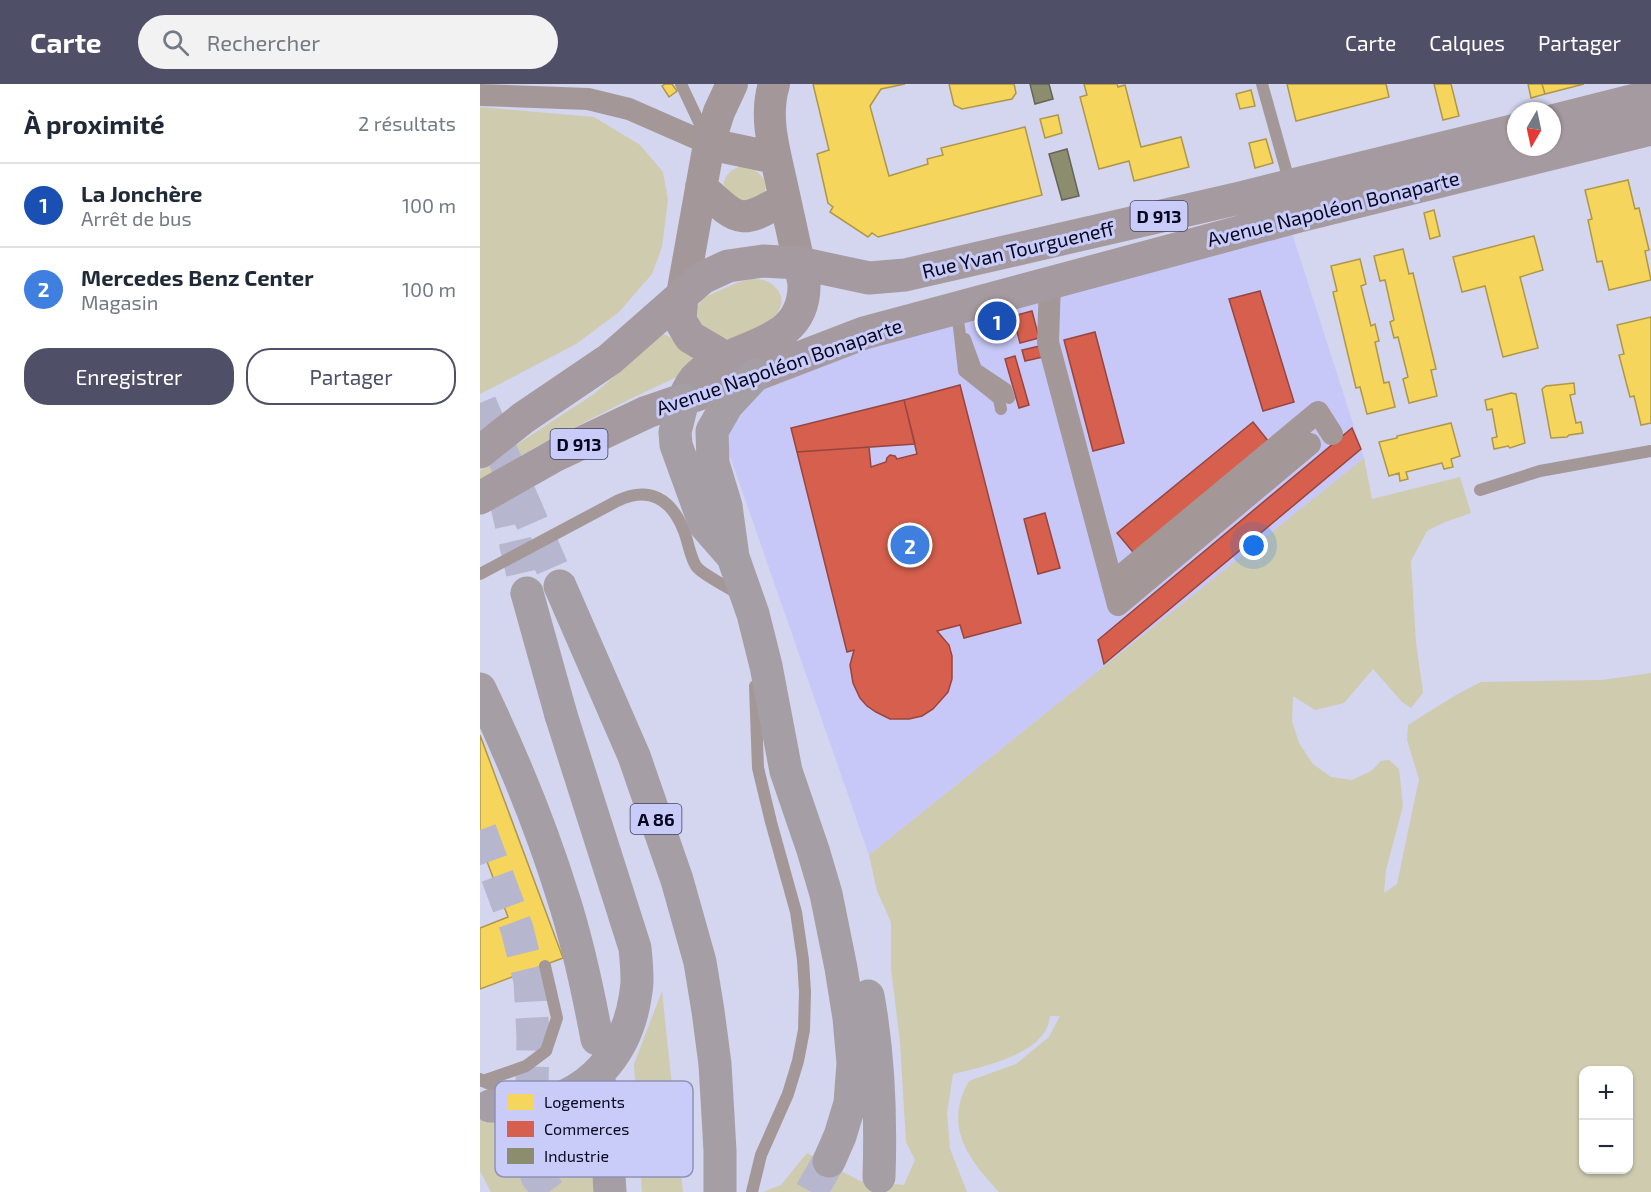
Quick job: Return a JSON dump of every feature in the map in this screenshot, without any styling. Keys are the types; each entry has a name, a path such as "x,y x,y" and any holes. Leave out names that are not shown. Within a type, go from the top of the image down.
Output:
{"highway":[{"path":"755,375 727,405 712,431 713,463 726,506 733,557 751,607 766,666 786,771 826,894 841,969 853,1063 849,1102 840,1136 829,1161"},
{"path":"683,400 675,432 676,444 705,525 733,557"},
{"name":"A 86","path":"560,586 634,756 676,880 700,962 715,1064 720,1192"},
{"path":"527,593 561,714 635,948 637,981 632,1017 617,1050 597,1074 588,1081"},
{"path":"766,666 813,779 853,927 875,1047 880,1128 879,1178"},
{"path":"480,689 521,781 554,868 580,956 600,1041"},
{"path":"609,1177 610,1192"}],"main road":[{"path":"1561,119 1651,96"},
{"name":"Avenue Napoléon Bonaparte","path":"480,498 556,455 647,412 755,375 864,333 956,318 1050,282 1299,216 1651,129"},
{"name":"Rue Yvan Tourgueneff","path":"799,263 869,278 905,275 1507,132"},
{"path":"683,400 692,382 701,373 726,359 762,344 785,331 796,317 802,304 804,285 799,263 763,261 728,266 702,278 682,295 680,320 690,337 726,359 755,375"},
{"name":"D 913","path":"480,436 523,418 610,359 682,295"},
{"path":"480,452 523,418"}],"street":[{"path":"682,295 709,144 732,84"},
{"path":"774,84 770,98 769,123 799,263"},
{"path":"480,95 517,90 588,99 629,109 709,144 775,158"},
{"path":"701,187 731,213 740,217 750,217 760,213 784,199"},
{"path":"1050,282 1048,342 1118,604 1310,444"},
{"path":"1112,583 1318,412 1332,434"}],"lane":[{"path":"681,84 709,144"},
{"path":"1262,84 1290,185"},
{"path":"956,318 976,369 1006,389 1009,398"},
{"path":"956,318 964,371 999,399 1001,409"},
{"path":"1480,490 1540,471 1651,451"},
{"path":"480,574 617,501 638,494 649,495 663,501 674,513 683,528 696,568 751,607 758,768 796,912 805,992 804,1030 798,1060 788,1094 761,1155 752,1192"},
{"path":"559,748 561,714"},
{"path":"501,1081 546,1051 556,1018 545,966"}],"shaded area":[{"path":"480,107 594,117 640,145 663,172 668,200 662,247 652,274 619,312 576,344 480,394"},
{"path":"744,166 758,172 766,185 762,197 747,208 723,188 729,173 735,168"},
{"path":"1291,230 1364,458 869,855 700,370"},
{"path":"751,279 765,280 776,288 782,302 776,315 764,325 739,339 714,336 706,331 698,319 696,308 705,297"},
{"path":"663,334 675,339 678,347 695,359 681,375 536,447 480,482 480,471 594,394"},
{"path":"1364,458 1372,499 1460,477 1471,513 1427,531 1411,561 1416,642 1423,693 1411,708 1402,702 1373,669 1344,703 1315,710 1293,696 1292,721 1299,743 1313,764 1331,777 1352,780 1371,771 1381,761 1389,760 1399,769 1403,806 1386,870 1384,893 1397,884 1419,779 1407,740 1408,725 1481,682 1602,680 1651,673 1651,1192 999,1192 978,1167 963,1141 958,1113 962,1098 969,1081 1016,1064 1049,1037 1060,1016 1050,1016 1046,1030 1029,1047 1004,1059 953,1074 947,1113 950,1149 967,1192 763,1192 781,1185 807,1153 860,1181 904,1185 915,1160 906,1142 900,1042 891,969 891,922 877,891 869,855"},
{"path":"662,991 671,1081 635,1081 634,1064"},
{"path":"480,1120 495,1120 495,1177 594,1177 595,1192 491,1192 480,1171"},
{"path":"641,1177 681,1177 683,1192 642,1192"}],"building: Logements":[{"path":"672,84 677,91 669,97 662,86"},
{"path":"813,84 905,84 881,89 870,106 889,176 928,164 927,159 943,155 941,148 1025,127 1042,195 878,237 872,233 868,237 830,212 833,207 828,203 817,154 829,150"},
{"path":"949,84 1014,84 1016,93 1012,99 962,109 954,105"},
{"path":"1084,84 1117,84 1118,87 1125,85 1141,147 1181,137 1189,167 1134,181 1129,161 1099,169 1080,97 1087,95"},
{"path":"1287,84 1386,84 1389,97 1296,121"},
{"path":"1434,84 1451,84 1459,116 1443,120"},
{"path":"1528,84 1542,84 1545,94 1531,98"},
{"path":"1542,84 1584,84 1545,94"},
{"path":"1251,90 1255,106 1240,109 1236,94"},
{"path":"1058,115 1062,133 1045,138 1040,119"},
{"path":"1266,139 1273,163 1255,168 1249,143"},
{"path":"1628,180 1635,209 1639,208 1649,250 1645,251 1651,280 1609,290 1602,261 1597,262 1588,220 1592,219 1585,190"},
{"path":"1434,210 1440,236 1430,239 1424,213"},
{"path":"1534,236 1543,270 1520,277 1538,348 1503,357 1485,286 1462,292 1453,257"},
{"path":"1403,249 1409,274 1413,273 1436,369 1431,370 1437,396 1409,403 1403,379 1408,377 1398,337 1394,338 1390,322 1394,320 1385,280 1380,281 1374,256"},
{"path":"1360,259 1366,284 1361,286 1371,326 1375,324 1379,341 1375,342 1384,383 1389,382 1395,407 1367,414 1360,387 1356,388 1333,292 1337,291 1331,266"},
{"path":"1651,317 1651,423 1641,425 1634,396 1630,397 1619,355 1624,354 1617,325"},
{"path":"1574,383 1575,394 1570,395 1576,423 1581,422 1583,433 1551,438 1542,389 1546,386"},
{"path":"1511,393 1516,394 1525,443 1510,448 1508,446 1494,449 1492,438 1497,437 1492,409 1487,410 1485,400"},
{"path":"1451,423 1460,456 1451,459 1453,467 1444,469 1442,463 1406,472 1408,479 1400,481 1399,473 1389,476 1379,442"},
{"path":"480,735 563,958 480,989 480,928 508,917 480,843"}],"building: Commerces":[{"path":"1260,291 1294,402 1263,411 1229,299"},
{"path":"1032,311 1039,338 1020,343 1013,316"},
{"path":"1095,332 1124,443 1093,451 1064,340"},
{"path":"1040,346 1043,357 1025,361 1022,350"},
{"path":"1015,356 1029,405 1019,408 1005,359"},
{"path":"960,385 1021,623 964,638 960,625 937,631 949,645 952,656 952,679 948,692 933,709 922,716 890,719 867,706 860,698 853,683 850,665 854,650 847,652 797,452 869,447 871,467 886,462 890,455 897,459 917,454 904,400"},
{"path":"904,400 915,444 797,452 791,428"},
{"path":"1253,422 1273,447 1138,558 1117,533"},
{"path":"1352,428 1361,449 1104,664 1098,640"},
{"path":"1045,513 1060,568 1038,574 1024,519"}],"building: Industrie":[{"path":"1030,84 1049,84 1053,99 1035,104"},
{"path":"1067,149 1079,196 1062,200 1049,154"}],"tunnel":[{"path":"480,403 560,586"},
{"path":"504,493 527,593"},
{"path":"480,830 517,929 530,981 533,1037 532,1081"},
{"path":"811,1192 829,1161"},
{"path":"538,1177 549,1192"}],"place":[{"name":"La Jonchère","path":"997,321"},
{"name":"Mercedes Benz Center","path":"910,545"}]}
